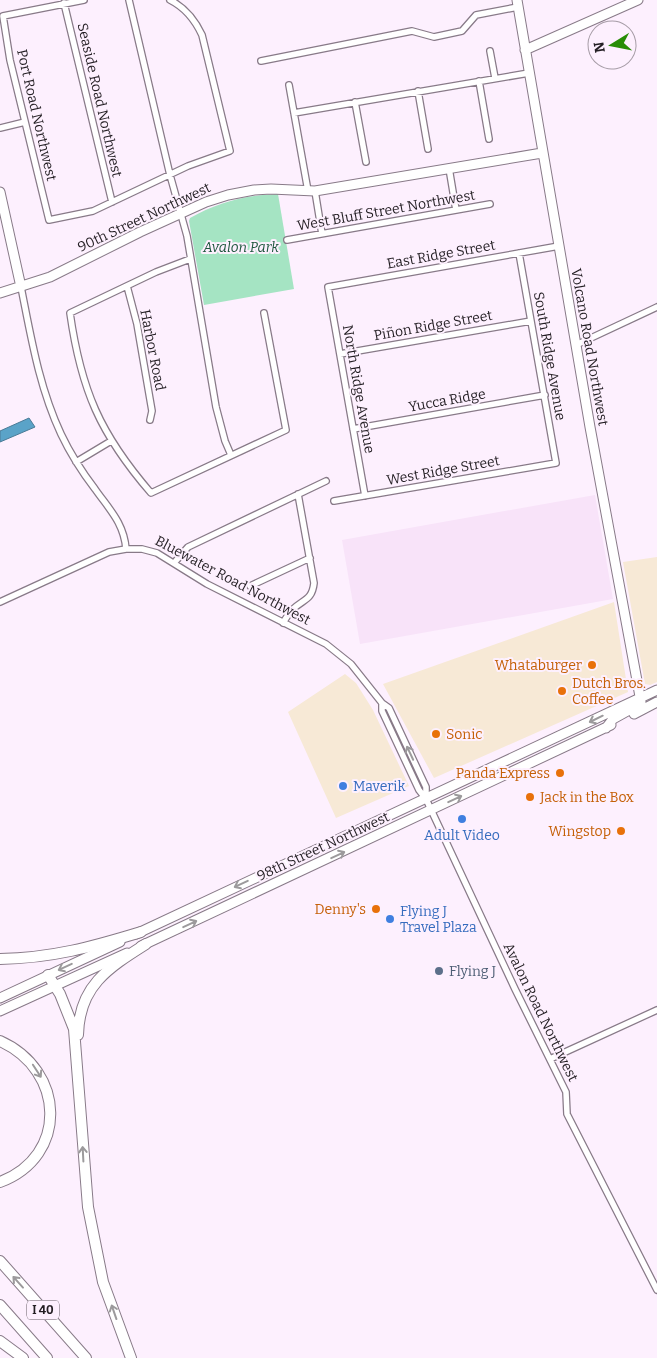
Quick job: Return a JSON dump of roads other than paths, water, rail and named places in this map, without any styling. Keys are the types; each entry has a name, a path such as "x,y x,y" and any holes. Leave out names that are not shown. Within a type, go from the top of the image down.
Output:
{"highway":[{"path":"0,959 34,957 76,951 141,932"},
{"path":"77,1059 78,1025 86,997 94,984 110,967 146,944"},
{"path":"48,975 74,1029 88,1208 103,1282 131,1358"},
{"path":"0,1041 24,1055 34,1065 47,1089 50,1109 47,1135 36,1157 24,1169 0,1182"},
{"name":"I 40","path":"0,1262 86,1358"},
{"name":"I 40","path":"0,1305 47,1358"},
{"path":"0,1342 24,1358"}],"main road":[{"path":"525,50 638,0"},
{"name":"Volcano Road Northwest","path":"518,3 542,153 640,698"},
{"name":"90th Street Northwest","path":"0,293 50,277 180,214 228,195 254,190 312,191 542,153"},
{"path":"0,192 21,287"},
{"name":"98th Street Northwest","path":"0,998 348,833 426,799 657,690"},
{"path":"606,728 612,719 640,704 640,698"},
{"name":"98th Street Northwest","path":"0,1011 432,810 657,702"}],"street":[{"path":"64,3 84,0"},
{"path":"129,0 190,259 216,407 230,455"},
{"path":"112,202 199,161 230,152 205,44 191,16 178,4 170,0"},
{"name":"Port Road Northwest","path":"64,3 3,16 10,60 49,220 93,211 112,202"},
{"name":"Seaside Road Northwest","path":"64,3 112,202"},
{"path":"261,61 412,31 434,36 462,31 476,15 518,3"},
{"path":"490,51 494,78"},
{"path":"294,113 529,73"},
{"path":"479,81 489,139"},
{"path":"289,86 322,234"},
{"path":"418,91 428,149"},
{"path":"355,102 366,162"},
{"path":"0,128 25,122"},
{"path":"449,168 456,210"},
{"name":"West Bluff Street Northwest","path":"287,240 490,204"},
{"name":"East Ridge Street","path":"328,287 559,246"},
{"name":"South Ridge Avenue","path":"519,253 556,463"},
{"path":"190,259 126,286 70,313 74,346 80,371 99,419 130,469 151,493 286,430 264,313"},
{"name":"Harbor Road","path":"126,286 137,324 152,411 150,420"},
{"path":"0,602 109,552 126,548 123,530 117,518 76,462 62,436 44,389 21,287"},
{"name":"North Ridge Avenue","path":"328,287 365,496"},
{"path":"576,345 657,307"},
{"name":"Piñon Ridge Street","path":"340,354 531,321"},
{"name":"Yucca Ridge","path":"353,429 544,395"},
{"path":"76,462 111,441"},
{"name":"West Ridge Street","path":"334,501 556,463"},
{"path":"174,563 188,547 326,481"},
{"path":"283,623 291,611 308,598 313,591 314,583 298,494"},
{"name":"Bluewater Road Northwest","path":"126,548 142,549 157,553 207,584 326,644 351,664 376,693 382,703 389,708 426,787 426,799"},
{"path":"250,586 310,558"},
{"name":"Avalon Road Northwest","path":"426,799 566,1092 567,1114 657,1290"},
{"path":"550,1060 657,1010"}],"water":[{"path":"29,418 35,427 0,442 0,431"}],"place":[{"name":"Whataburger","path":"592,665"},
{"name":"Dutch Bros. Coffee","path":"562,691"},
{"name":"Sonic","path":"436,734"},
{"name":"Panda Express","path":"560,773"},
{"name":"Maverik","path":"343,786"},
{"name":"Jack in the Box","path":"530,797"},
{"name":"Adult Video","path":"462,819"},
{"name":"Wingstop","path":"621,831"},
{"name":"Denny's","path":"376,909"},
{"name":"Flying J Travel Plaza","path":"390,919"},
{"name":"Flying J","path":"439,971"}],"park label":[{"name":"Avalon Park","path":"241,247"}]}
